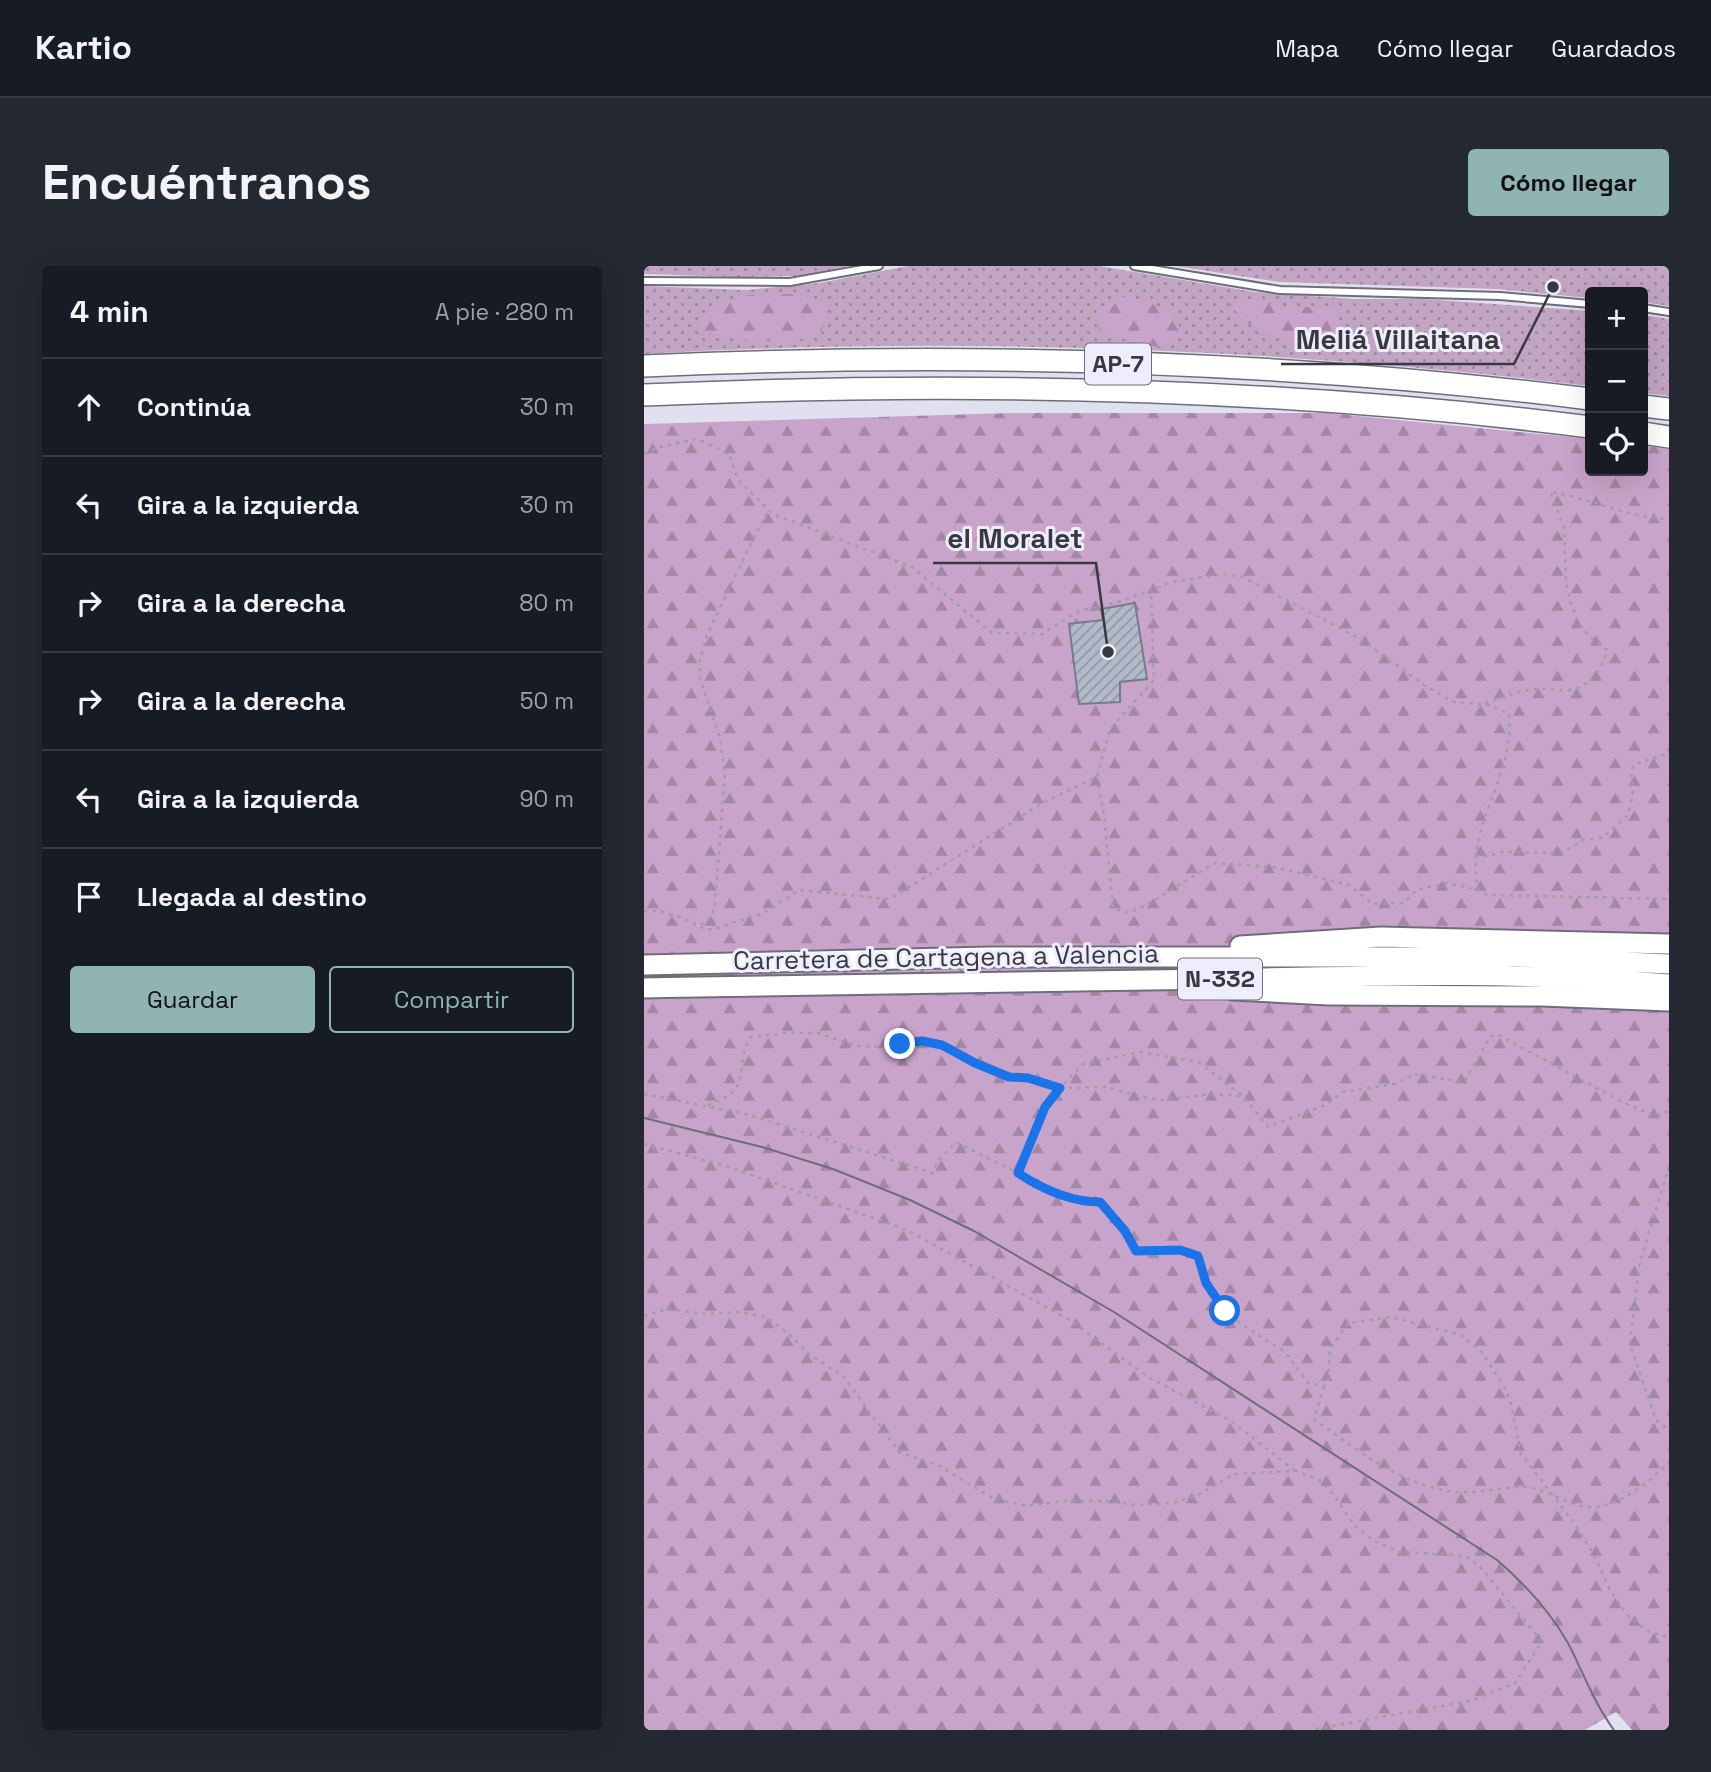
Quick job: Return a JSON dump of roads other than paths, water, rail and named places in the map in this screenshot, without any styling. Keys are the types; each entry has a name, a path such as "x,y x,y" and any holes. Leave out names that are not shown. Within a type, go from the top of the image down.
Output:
{"highway":[{"name":"AP-7","path":"644,366 885,360 1219,366 1406,380 1585,398"},
{"name":"AP-7","path":"644,395 906,388 1162,393 1357,404 1585,427"},
{"path":"1648,406 1669,409"},
{"path":"1648,434 1669,437"},
{"name":"N-332","path":"1073,958 1381,937 1669,944"},
{"name":"Carretera de Cartagena a Valencia","path":"644,965 990,957 1518,957 1669,964"},
{"name":"Carretera de Cartagena a Valencia","path":"644,988 1448,977 1580,979 1669,985"},
{"path":"1011,982 1096,988 1217,989 1329,995 1542,996 1669,1001"}],"lane":[{"path":"644,281 790,282 879,266"},
{"path":"1134,266 1280,290 1500,296 1585,304"},
{"path":"1648,309 1669,312"}],"tram line":[{"path":"644,1118 762,1147 833,1169 910,1200 974,1231 1114,1312 1497,1560 1527,1588 1553,1619 1614,1730"}],"place":[{"name":"Meliá Villaitana","path":"1553,287"},
{"name":"el Moralet","path":"1108,652"}]}
